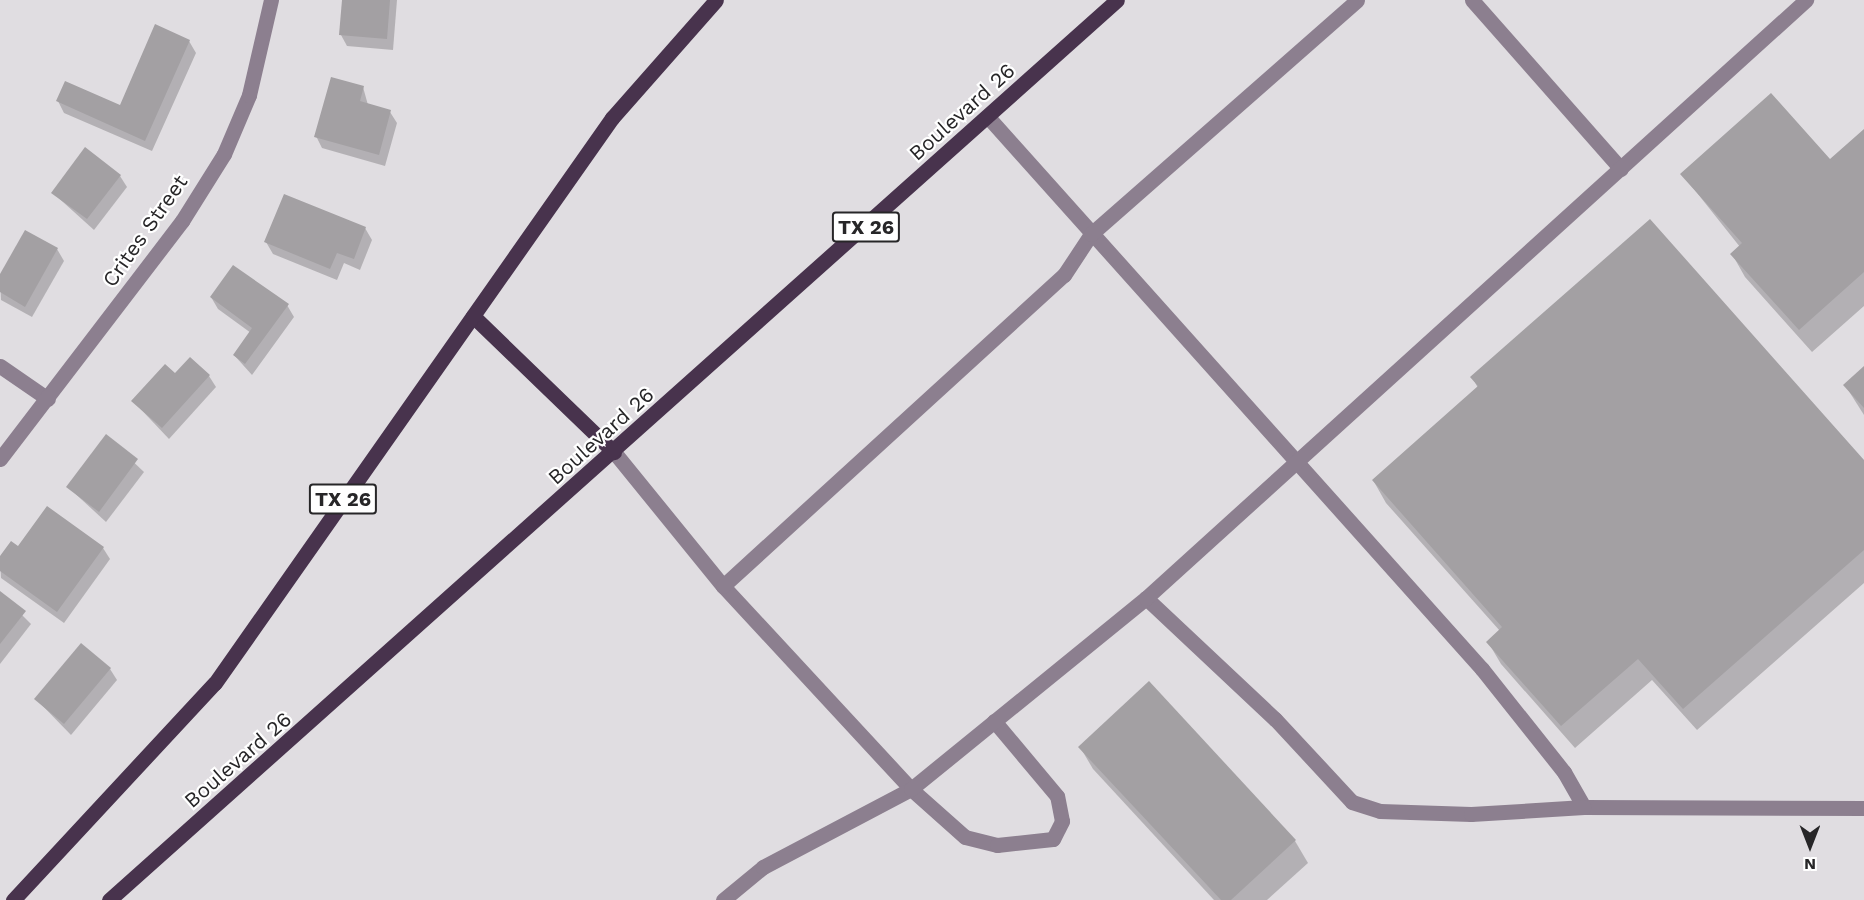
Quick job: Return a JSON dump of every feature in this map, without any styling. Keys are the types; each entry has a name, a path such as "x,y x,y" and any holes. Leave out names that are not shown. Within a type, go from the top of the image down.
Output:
{"main road":[{"name":"TX 26","path":"13,900 214,683 612,118 716,0"},
{"name":"Boulevard 26","path":"109,900 614,452 1117,0"},
{"path":"473,316 614,452"}],"street":[{"name":"Crites Street","path":"0,459 182,221 224,154 249,95 272,0"},
{"path":"723,586 1064,275 1091,234 1357,0"},
{"path":"1472,0 1621,169"},
{"path":"723,900 763,867 911,789 1146,598 1298,463 1806,0"},
{"path":"988,117 1482,669 1564,772 1584,807"},
{"path":"0,366 48,399"},
{"path":"614,452 723,586 911,789 964,837 997,845 1053,839 1062,821 1058,796 994,721"},
{"path":"1146,598 1275,719 1352,802 1380,812 1472,814 1584,807 1864,808"}],"building":[{"path":"342,0 390,0 387,39 339,35"},
{"path":"155,24 190,40 145,141 56,101 65,81 120,105"},
{"path":"331,77 364,86 360,101 391,110 379,155 314,137"},
{"path":"1771,93 1830,159 1864,129 1864,272 1799,330 1730,254 1742,243 1680,174"},
{"path":"85,147 121,175 87,219 51,193"},
{"path":"284,194 366,227 354,259 337,253 330,269 264,242"},
{"path":"1650,219 1864,460 1864,550 1683,709 1638,659 1561,726 1486,642 1502,627 1372,480 1478,386 1470,377"},
{"path":"25,230 58,248 25,307 0,292 0,274"},
{"path":"233,265 289,304 245,364 233,355 252,328 210,297"},
{"path":"190,357 210,375 162,428 131,401 165,364 175,373"},
{"path":"1864,366 1864,408 1843,385"},
{"path":"106,434 138,459 99,512 66,487"},
{"path":"47,506 104,547 57,612 0,571 0,556 11,541 18,546"},
{"path":"0,591 26,611 0,644"},
{"path":"81,643 111,668 64,724 34,699"},
{"path":"1149,681 1296,840 1231,900 1221,900 1078,747"}]}
